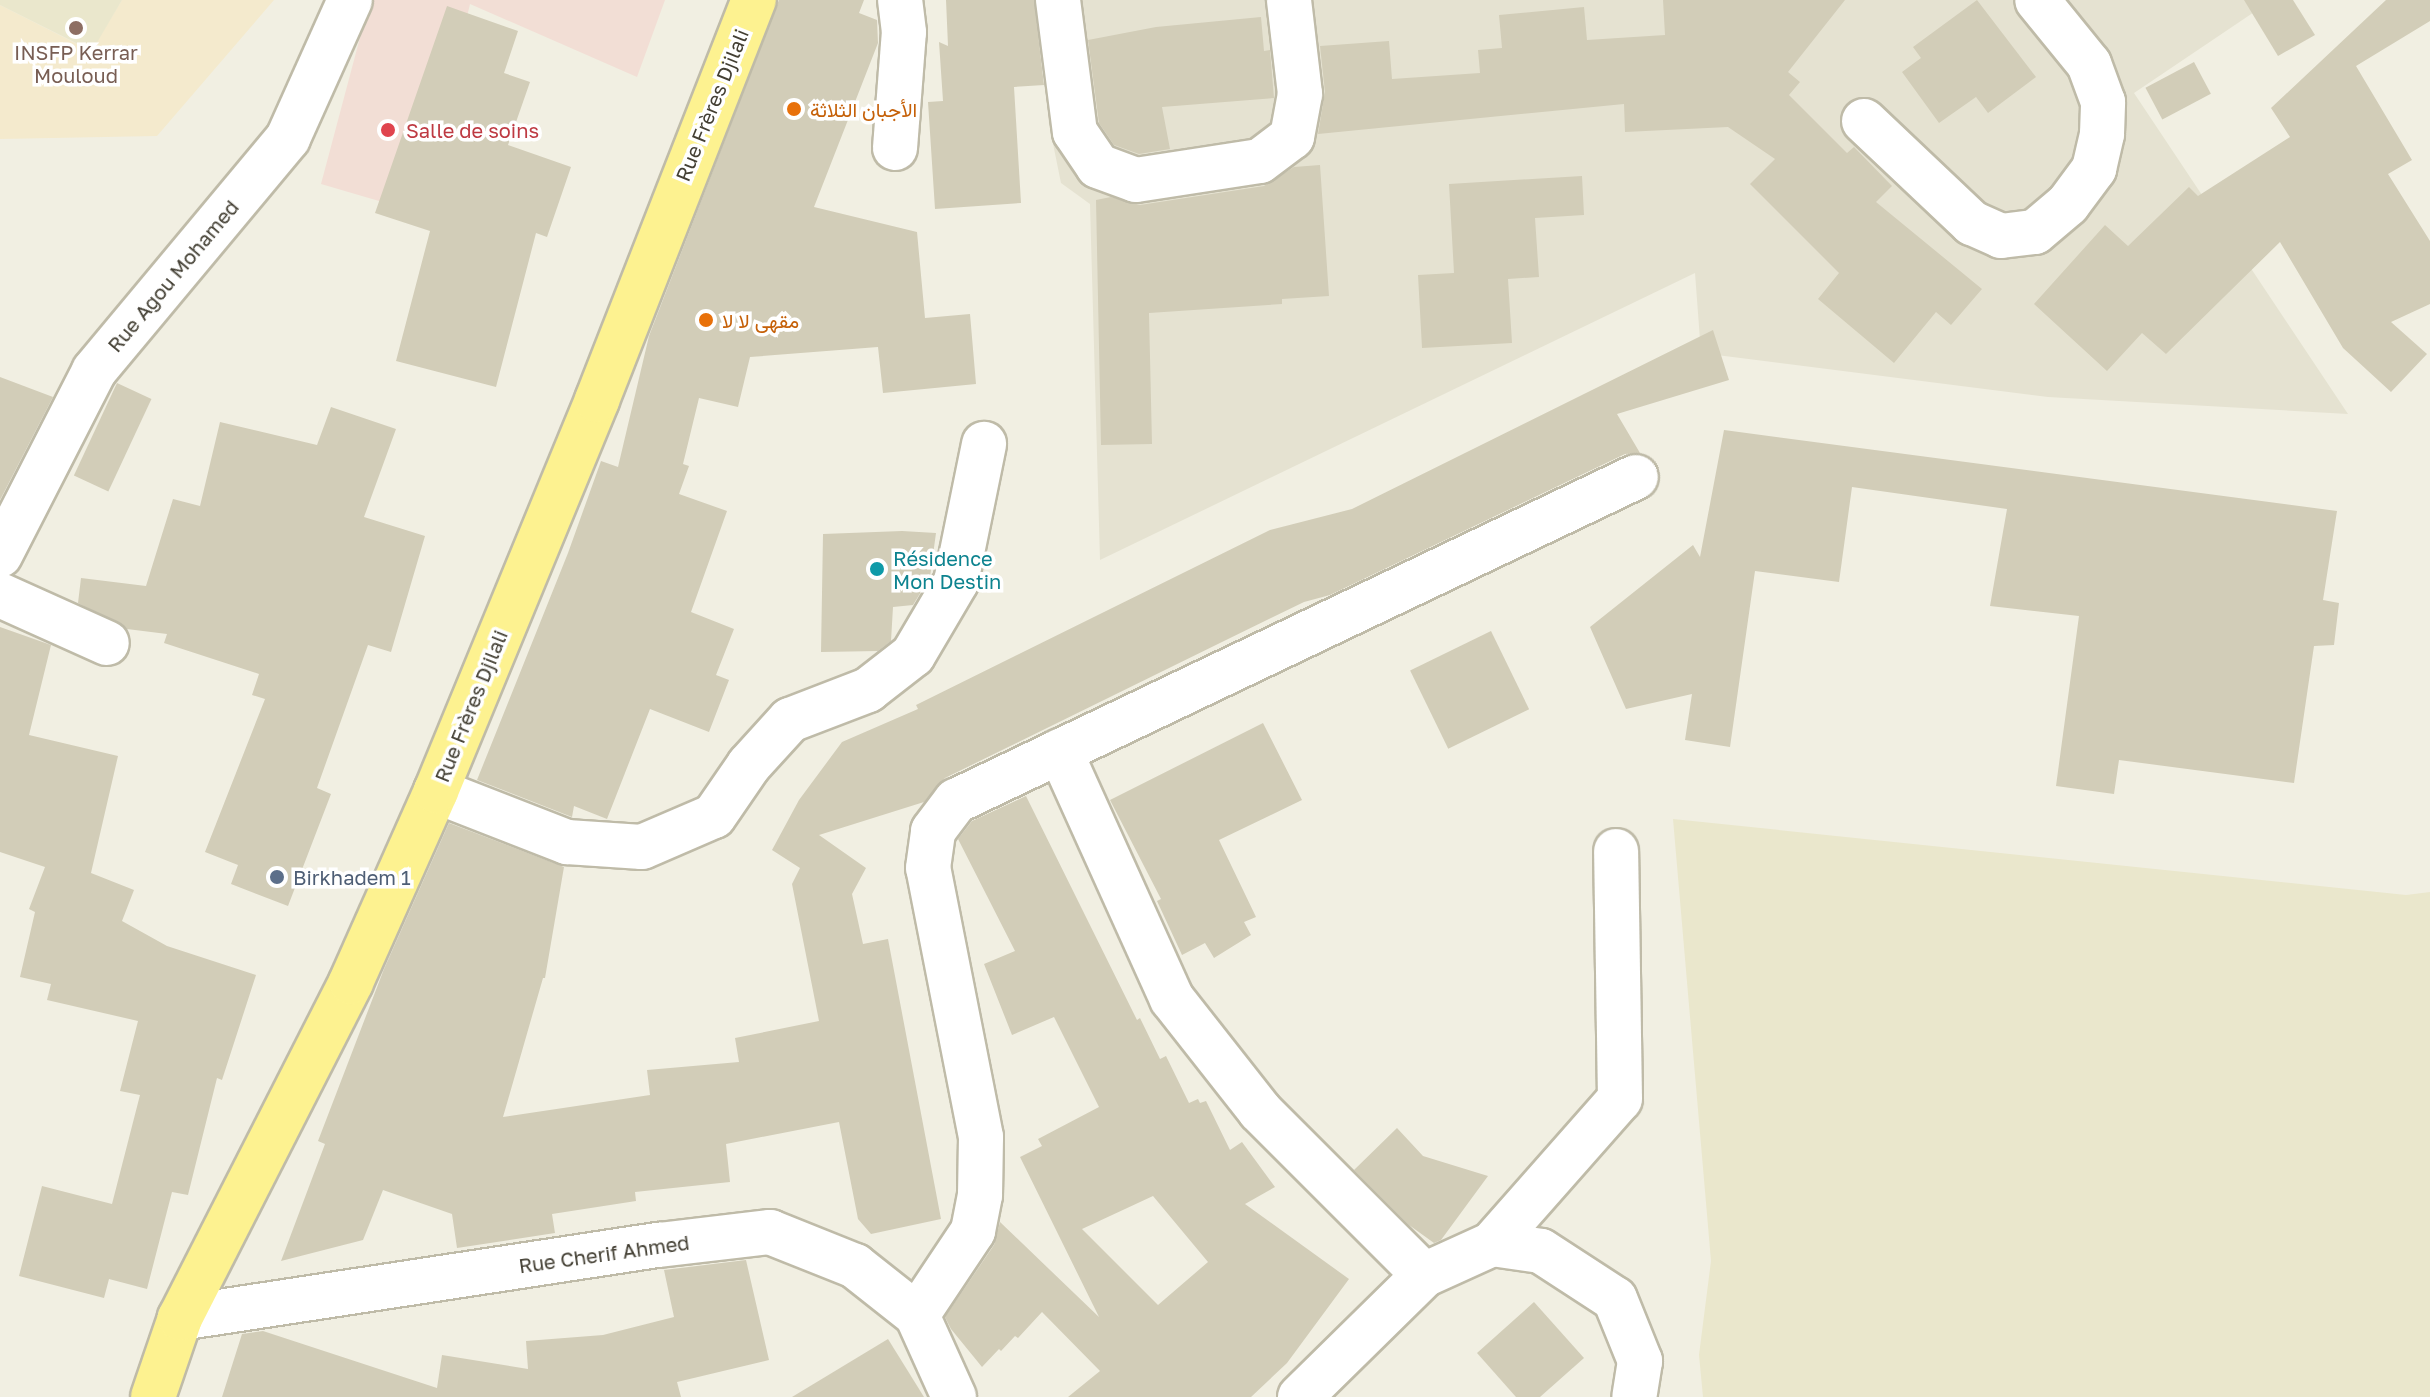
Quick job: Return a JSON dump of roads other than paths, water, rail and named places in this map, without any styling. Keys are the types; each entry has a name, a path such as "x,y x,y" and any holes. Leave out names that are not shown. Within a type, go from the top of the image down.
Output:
{"main road":[{"name":"Rue Frères Djilali","path":"153,1397 180,1318 351,982 436,791 597,400 754,0"}],"street":[{"name":"Rue Agou Mohamed","path":"0,555 94,371 288,138 350,0"},
{"path":"895,148 904,32 900,0"},
{"path":"1058,0 1075,132 1098,166 1136,180 1260,161 1292,137 1300,94 1289,0"},
{"path":"1864,121 1972,223 2001,236 2035,232 2068,204 2094,169 2102,134 2103,102 2089,64 2037,0"},
{"path":"436,791 567,842 642,847 714,816 749,765 790,720 868,690 913,655 956,582 984,444"},
{"path":"917,1315 973,1231 980,1195 981,1137 928,868 933,831 956,801 1636,477"},
{"path":"0,595 107,643"},
{"path":"1060,751 1172,999 1260,1111 1424,1275"},
{"path":"1300,1397 1424,1275 1492,1244 1620,1099 1616,851"},
{"name":"Rue Cherif Ahmed","path":"180,1318 659,1245 770,1232 855,1266 917,1315 954,1397"},
{"path":"1492,1244 1541,1251 1615,1299 1640,1361 1634,1397"}],"place":[{"name":"INSFP Kerrar Mouloud","path":"76,28"},
{"name":"الأجبان الثلاثة","path":"794,109"},
{"name":"Salle de soins","path":"388,130"},
{"name":"مقهى لا لا","path":"706,320"},
{"name":"Résidence Mon Destin","path":"877,569"},
{"name":"Birkhadem 1","path":"277,877"}]}
